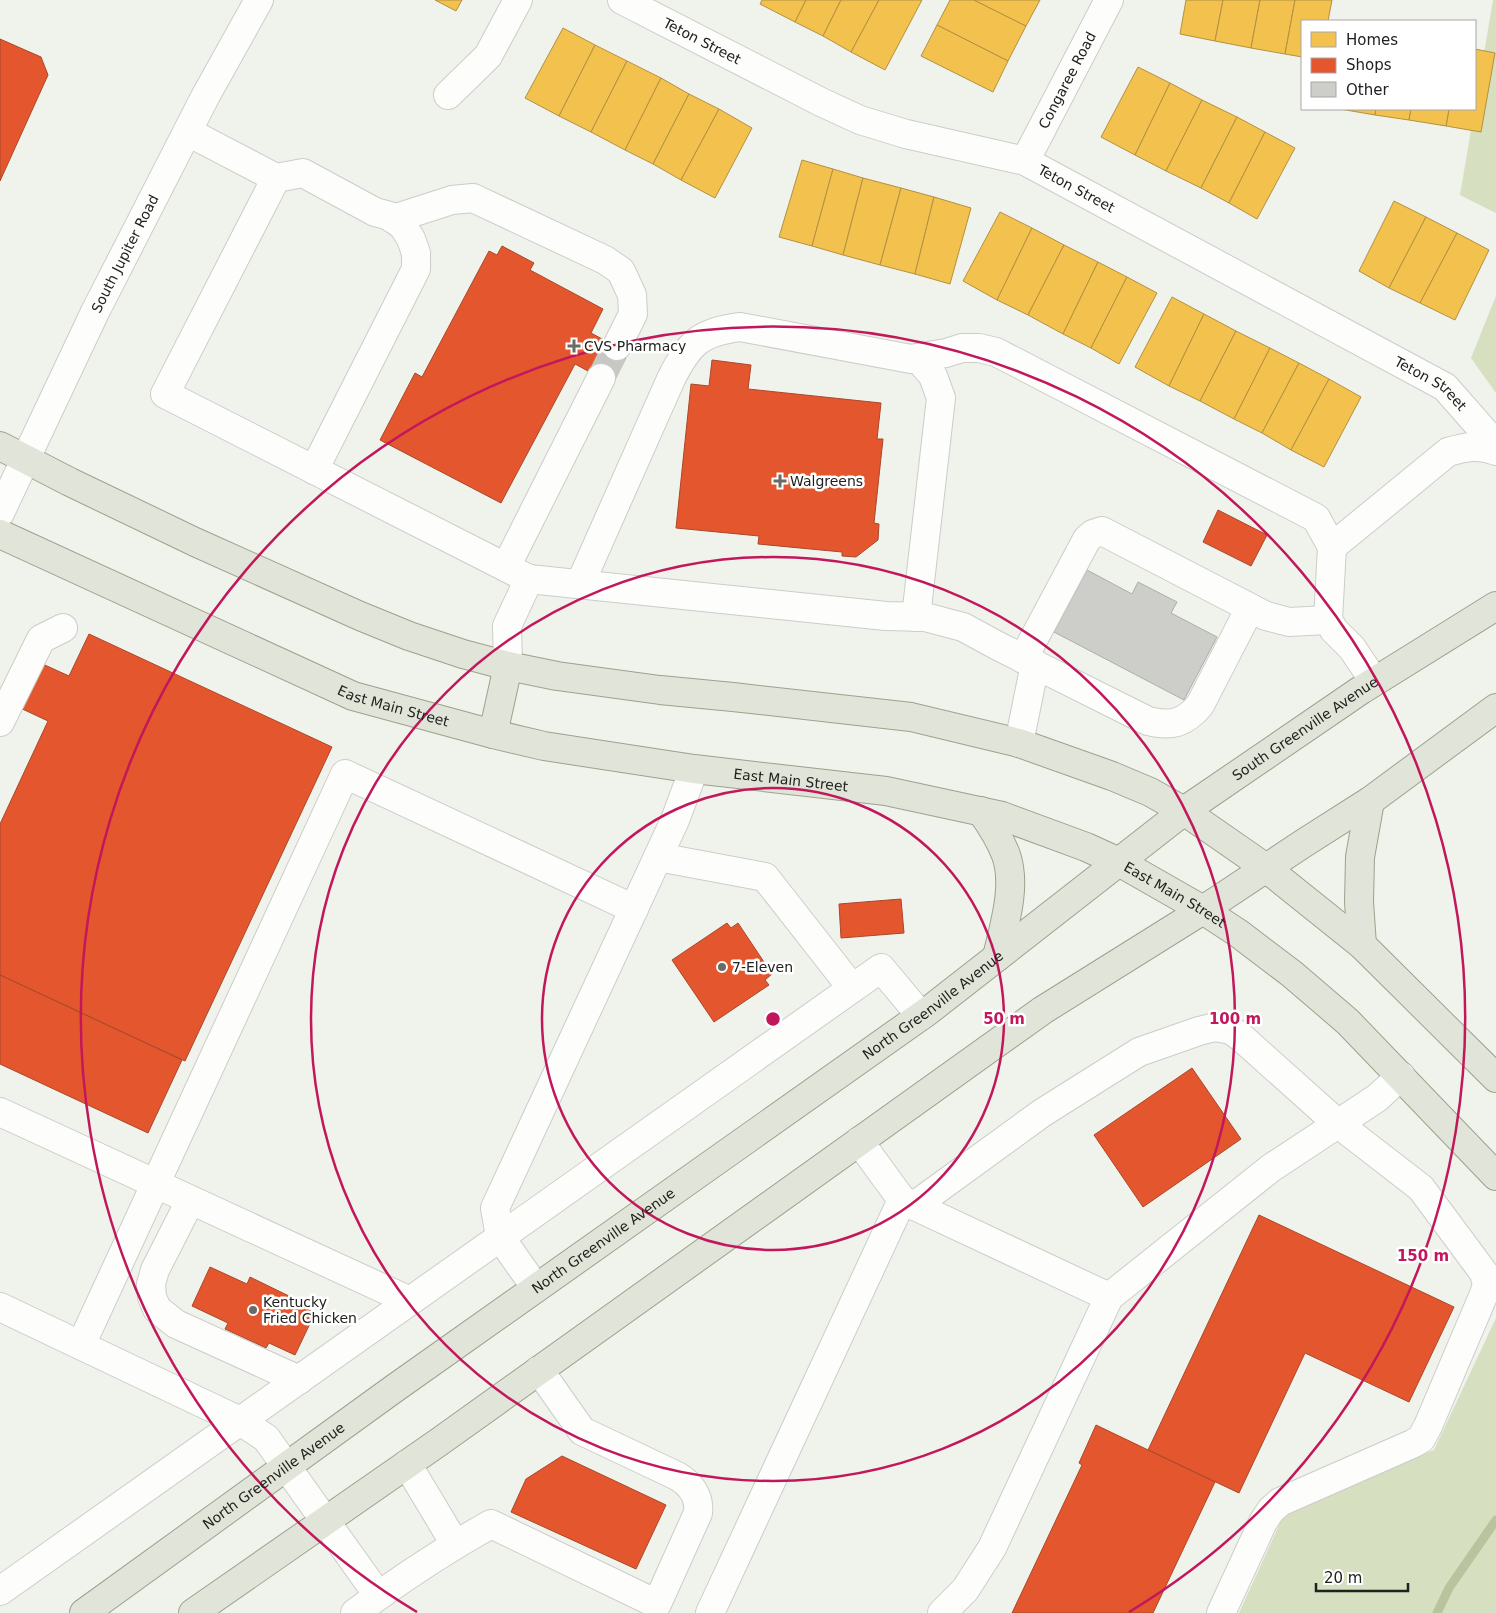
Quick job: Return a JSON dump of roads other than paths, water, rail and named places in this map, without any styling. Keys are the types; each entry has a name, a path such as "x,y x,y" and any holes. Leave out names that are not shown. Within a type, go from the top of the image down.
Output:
{"main road":[{"path":"0,446 195,542 360,616 409,636 508,666 557,676 660,690 911,717 1019,744 1112,776 1150,792 1184,811 1266,868 1362,945 1496,1078"},
{"name":"East Main Street","path":"0,534 353,696 544,746 694,769 886,791 981,811 1046,832 1119,862 1203,910 1238,933 1292,974 1348,1022 1496,1176"},
{"name":"South Greenville Avenue","path":"1119,862 1184,811 1374,681 1496,606"},
{"path":"493,734 508,666"},
{"path":"193,1613 407,1464 1043,1010 1203,910 1370,801 1496,708"},
{"path":"1362,945 1359,902 1360,857 1370,801"},
{"path":"981,811 996,834 1010,868 1009,906 997,957"},
{"name":"North Greenville Avenue","path":"84,1613 536,1288 921,1016 1119,862"}],"street":[{"name":"South Jupiter Road","path":"0,513 95,312 259,0"},
{"path":"448,95 488,56 518,0"},
{"name":"Teton Street","path":"622,0 820,102 860,120 906,134 1025,161 1445,387 1496,446"},
{"name":"Congaree Road","path":"1025,161 1109,0"},
{"path":"188,132 276,178 302,173 375,212 393,219 402,226 411,238 416,253 416,269 314,470"},
{"path":"276,178 165,394 530,579 886,616 925,617 963,627 1148,721 1161,725 1177,723 1190,716 1200,705 1250,608"},
{"path":"393,219 452,200 473,198 605,260 621,271 632,294 633,314 617,346"},
{"path":"580,584 671,379 682,357 698,341 718,330 740,327 910,359 962,348 980,348 996,352 1316,518 1332,547 1328,620 1334,630 1352,648 1374,681"},
{"path":"916,617 941,398 933,376 918,358"},
{"path":"506,567 601,378"},
{"path":"1332,547 1448,452 1466,446 1485,446 1496,451"},
{"path":"1019,744 1029,661 1087,539 1094,534 1102,531 1266,616 1289,622 1328,620"},
{"path":"508,666 508,626 530,579"},
{"path":"0,722 41,640 63,628"},
{"path":"536,1288 500,1237 495,1208 675,820 694,769"},
{"path":"81,1345 345,774 634,909"},
{"path":"658,857 766,878 852,988"},
{"path":"0,1591 881,968 921,1016"},
{"path":"710,1613 908,1203 1042,1113 1139,1052 1215,1027 1231,1030 1242,1038 1337,1123 1421,1188 1484,1274 1486,1284 1484,1294 1432,1418 1421,1439 1280,1502 1271,1510 1263,1522 1221,1613"},
{"path":"942,1613 964,1590 992,1548 1109,1297 1272,1168 1377,1098 1401,1076"},
{"path":"0,1112 410,1301"},
{"path":"859,1142 908,1203 1109,1297"},
{"path":"190,1201 155,1270 151,1284 152,1297 157,1309 176,1324 299,1380"},
{"path":"0,1307 240,1421 266,1438 378,1596"},
{"path":"355,1613 455,1544 491,1524 657,1604 698,1513 699,1504 693,1491 686,1481 677,1476 582,1431 539,1370"},
{"path":"407,1464 455,1544"}],"waterway":[{"path":"1437,1613 1449,1588 1496,1520"}],"tunnel":[{"path":"601,378 617,346"}],"place":[{"name":"CVS Pharmacy","path":"574,346"},
{"name":"Walgreens","path":"780,481"},
{"name":"7-Eleven","path":"722,967"},
{"name":"Kentucky Fried Chicken","path":"253,1310"}]}
